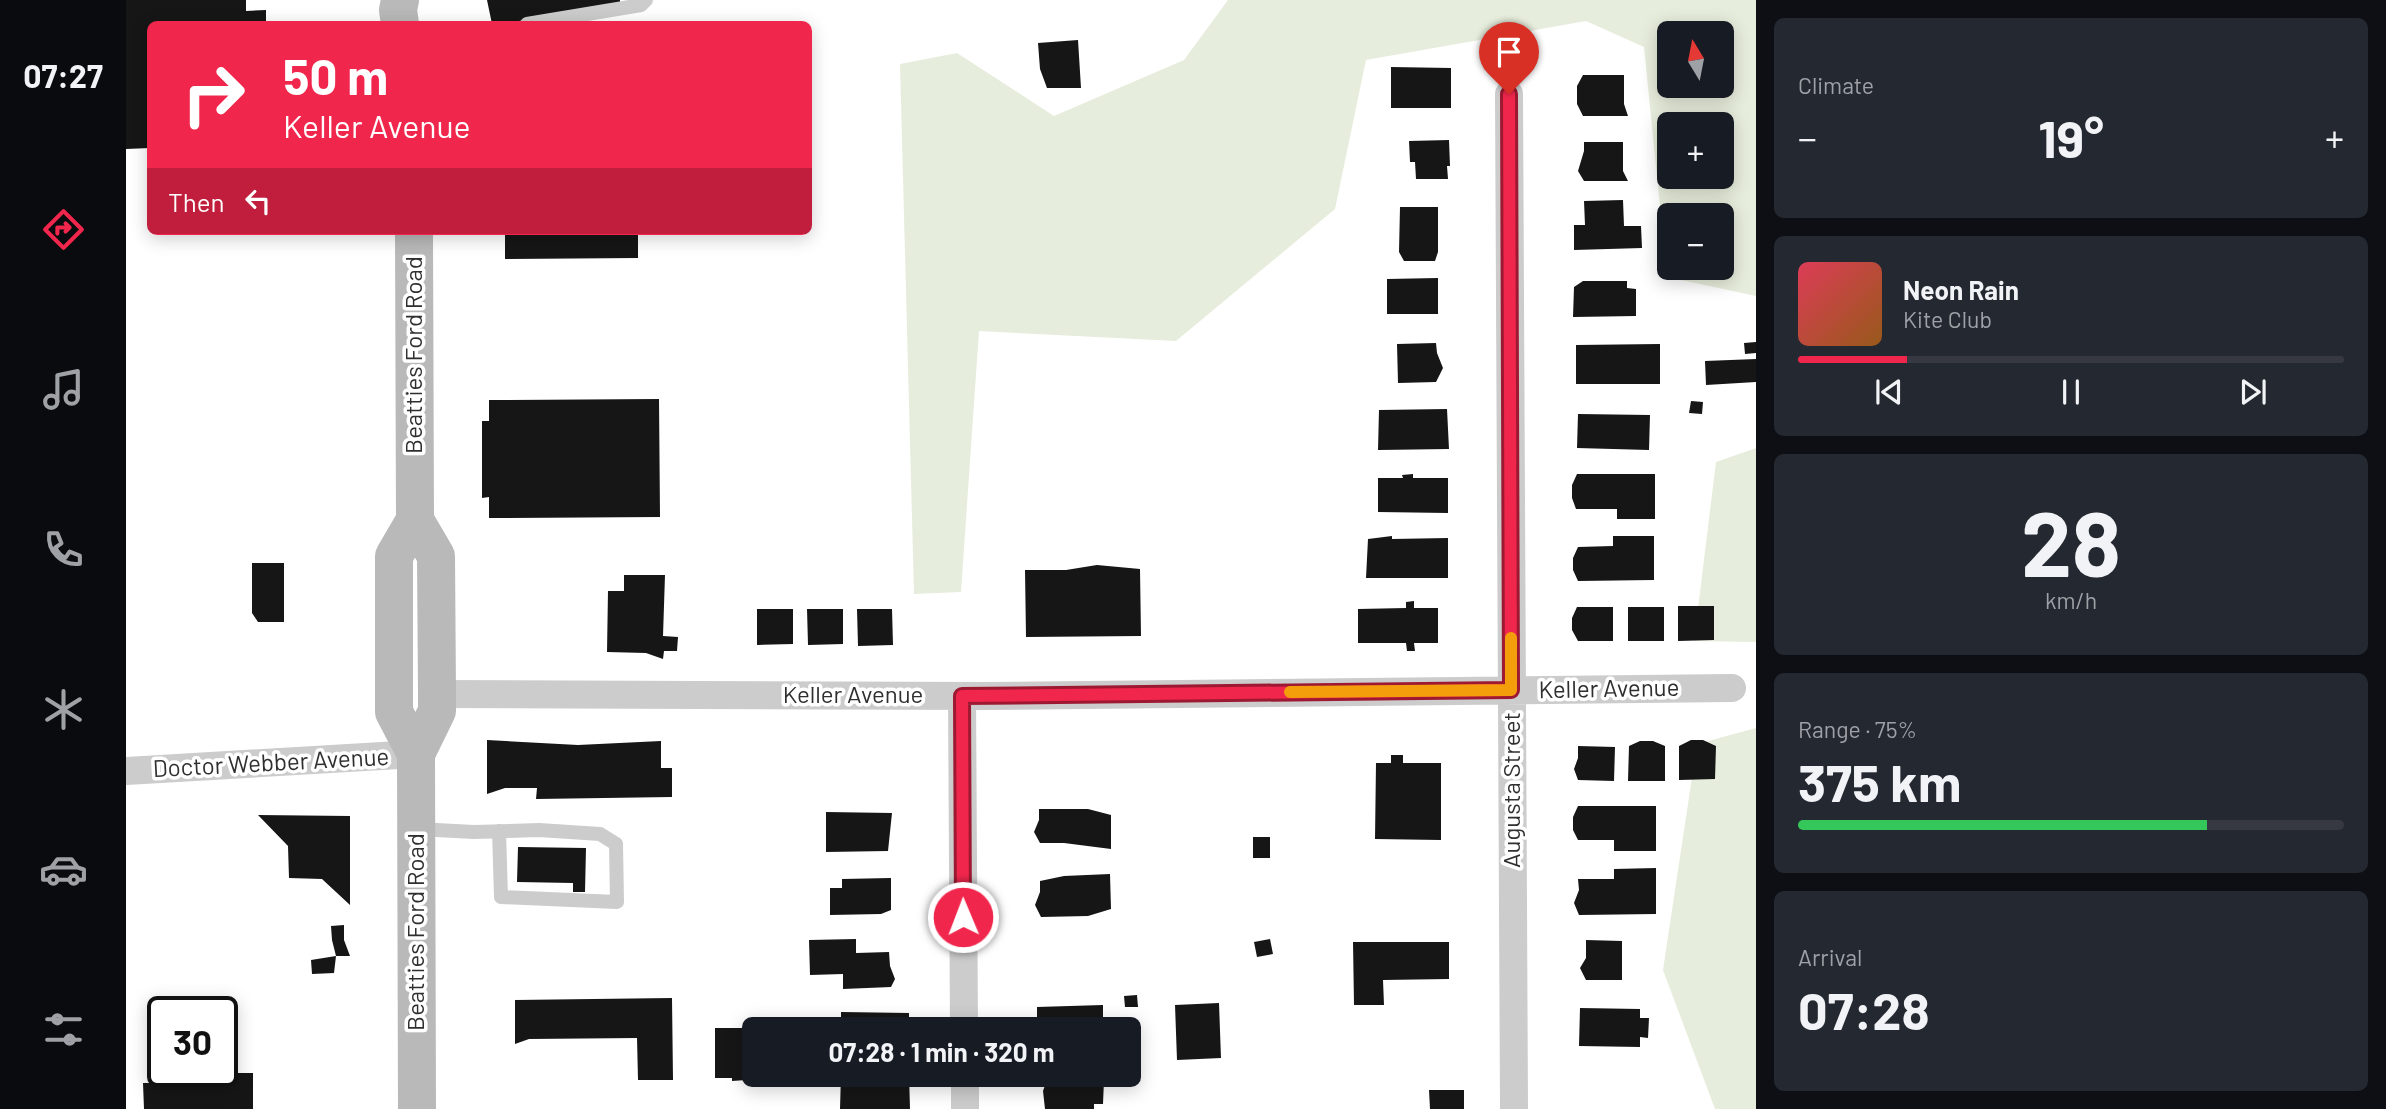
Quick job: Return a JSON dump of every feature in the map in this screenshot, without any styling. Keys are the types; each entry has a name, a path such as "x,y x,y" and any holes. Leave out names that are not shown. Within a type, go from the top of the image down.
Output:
{"main road":[{"name":"Beatties Ford Road","path":"414,235 415,520 436,556 437,694 437,712 416,754 417,1109"},
{"name":"Beatties Ford Road","path":"415,520 394,556 394,712 416,754"}],"street":[{"name":"Augusta Street","path":"1509,94 1514,1109"},
{"name":"Keller Avenue","path":"437,694 962,696 1732,688"},
{"path":"962,696 964,1017"},
{"name":"Doctor Webber Avenue","path":"126,771 416,754"},
{"path":"965,1087 965,1109"}],"lane":[{"path":"545,21 641,5 646,0"},
{"path":"416,829 539,830 600,834 616,844 617,902 500,897 499,831"}],"green space":[{"path":"1228,0 1756,0 1756,296 1681,280 1734,280 1734,203 1660,203 1658,189 1734,189 1734,112 1657,112 1657,177 1644,47 1586,21 1366,60 1335,209 1176,341 979,331 961,592 914,594 900,64 957,53 1054,116 1184,60"},
{"path":"1756,448 1756,642 1694,641 1716,462"},
{"path":"1756,728 1756,1109 1715,1109 1663,970 1697,744"}],"building":[{"path":"126,0 246,0 246,11 266,10 266,21 147,21 147,148 126,149"},
{"path":"487,0 620,0 620,3 519,21 491,21"},
{"path":"1078,40 1081,88 1047,88 1040,69 1038,43"},
{"path":"1391,67 1451,68 1451,108 1391,108"},
{"path":"1583,75 1624,75 1624,104 1628,116 1583,116 1577,104 1577,86"},
{"path":"1449,140 1448,179 1416,179 1415,162 1410,162 1409,141"},
{"path":"1584,142 1623,142 1623,171 1628,181 1584,181 1578,171"},
{"path":"1623,200 1624,226 1641,226 1642,248 1574,250 1574,225 1585,225 1584,201"},
{"path":"1400,207 1438,207 1438,252 1435,261 1404,261 1399,252"},
{"path":"505,235 638,235 638,258 505,259"},
{"path":"1438,278 1438,314 1387,314 1387,279"},
{"path":"1583,281 1627,281 1627,288 1636,289 1636,316 1573,317 1574,287"},
{"path":"1756,342 1756,353 1745,354 1744,343"},
{"path":"1436,343 1443,368 1436,382 1398,383 1397,344"},
{"path":"1660,344 1660,384 1576,384 1576,345"},
{"path":"1756,359 1756,382 1706,385 1705,361"},
{"path":"659,399 660,517 489,518 489,497 482,498 482,421 489,421 489,400"},
{"path":"1691,401 1703,402 1702,414 1689,413"},
{"path":"1447,409 1449,449 1378,450 1379,410"},
{"path":"1578,414 1650,415 1649,450 1577,448"},
{"path":"1413,474 1413,478 1448,478 1448,513 1378,512 1378,478 1403,478 1402,475"},
{"path":"1577,474 1655,474 1655,519 1617,519 1617,509 1576,509 1572,498 1572,485"},
{"path":"1392,536 1392,539 1448,538 1448,578 1366,578 1368,539"},
{"path":"1613,536 1654,536 1654,580 1578,581 1573,570 1573,558 1578,547 1613,546"},
{"path":"252,563 284,563 284,622 258,622 252,613"},
{"path":"1097,565 1140,569 1141,636 1026,637 1025,570 1066,570"},
{"path":"624,575 665,575 663,636 678,637 677,651 664,651 663,659 646,653 607,652 608,591 624,591"},
{"path":"1414,601 1414,608 1438,608 1438,643 1414,643 1415,651 1407,651 1406,643 1358,643 1358,609 1406,608 1406,602"},
{"path":"1678,606 1714,606 1714,640 1678,641"},
{"path":"1577,607 1613,607 1613,641 1578,641 1572,630 1572,618"},
{"path":"1628,607 1664,607 1664,641 1628,641"},
{"path":"757,609 793,609 793,644 757,645"},
{"path":"807,609 843,609 843,644 808,645"},
{"path":"857,609 892,609 893,645 858,646"},
{"path":"487,740 578,745 661,741 661,768 672,768 672,797 536,799 537,788 505,788 487,794"},
{"path":"1691,740 1703,740 1716,746 1715,779 1679,780 1679,746"},
{"path":"1640,741 1653,741 1665,746 1665,781 1628,781 1629,746"},
{"path":"1578,746 1615,747 1614,781 1578,780 1574,769"},
{"path":"1391,755 1403,755 1403,763 1441,763 1441,840 1375,839 1376,763 1391,763"},
{"path":"1578,806 1656,806 1656,851 1614,851 1614,840 1578,840 1573,830 1573,817"},
{"path":"1039,809 1088,809 1111,815 1111,849 1040,843 1034,832 1039,820"},
{"path":"826,812 892,813 888,851 826,852"},
{"path":"258,815 350,816 350,905 322,879 289,878 288,846"},
{"path":"1253,837 1270,837 1270,858 1253,858"},
{"path":"518,847 586,848 585,892 573,892 573,883 517,882"},
{"path":"1656,868 1656,914 1579,915 1574,903 1579,890 1578,879 1614,879 1614,869"},
{"path":"1110,874 1111,909 1088,916 1041,917 1035,905 1040,892 1040,881 1064,876"},
{"path":"891,878 891,910 881,914 830,915 830,888 842,888 842,879"},
{"path":"344,925 344,940 350,956 336,956 331,926"},
{"path":"856,939 856,953 889,952 895,979 891,987 843,989 843,974 810,975 809,940"},
{"path":"1270,939 1273,954 1257,957 1254,942"},
{"path":"1586,940 1622,941 1622,980 1586,980 1580,968 1586,958"},
{"path":"1353,942 1449,942 1449,979 1383,980 1384,1005 1354,1005"},
{"path":"336,956 334,973 312,974 311,960"},
{"path":"1137,995 1138,1007 1125,1007 1124,996"},
{"path":"672,998 673,1080 638,1080 637,1038 529,1039 515,1044 515,1000"},
{"path":"1219,1003 1221,1058 1177,1060 1175,1005"},
{"path":"1103,1005 1103,1017 1037,1017 1037,1007"},
{"path":"1580,1008 1640,1009 1640,1018 1649,1018 1648,1038 1640,1037 1640,1047 1579,1046"},
{"path":"841,1012 909,1013 909,1017 841,1017"},
{"path":"715,1028 742,1028 742,1080 715,1078"},
{"path":"238,1073 253,1073 253,1109 144,1109 143,1083 147,1083 147,1087 238,1087"},
{"path":"841,1087 909,1087 910,1109 840,1109"},
{"path":"1044,1087 1104,1087 1103,1104 1094,1104 1094,1109 1045,1109"},
{"path":"1429,1090 1464,1090 1464,1109 1430,1109"}],"slow traffic":[{"path":"1290,692 1511,690 1511,638"}],"route":[{"path":"963,917 962,696 1511,690 1509,94"}]}
